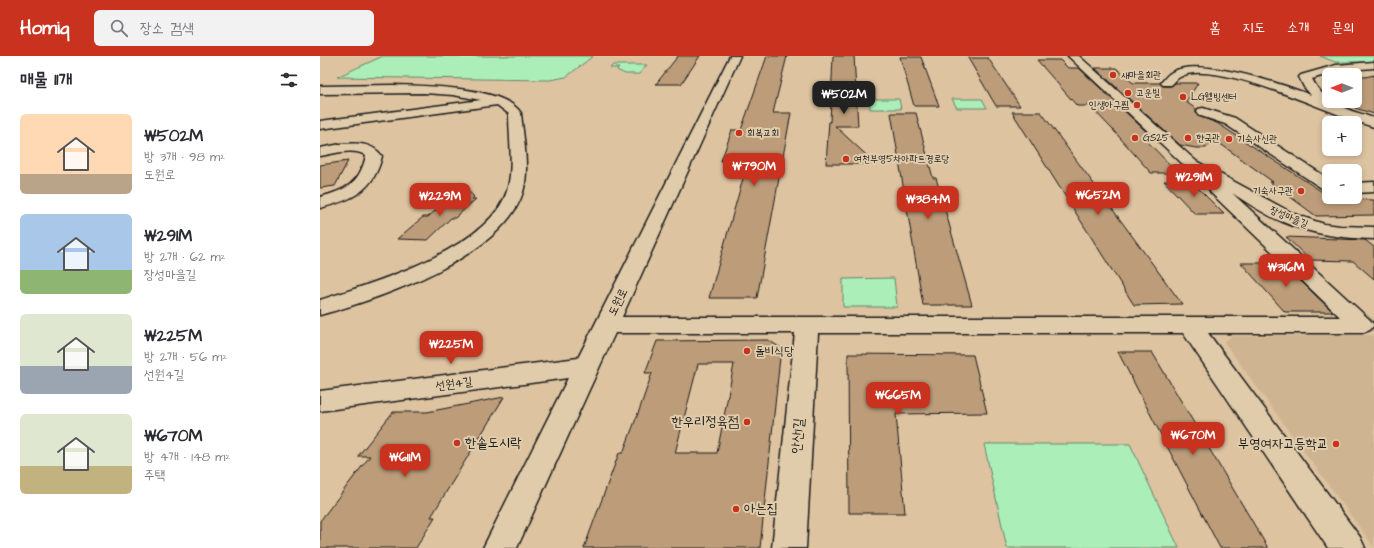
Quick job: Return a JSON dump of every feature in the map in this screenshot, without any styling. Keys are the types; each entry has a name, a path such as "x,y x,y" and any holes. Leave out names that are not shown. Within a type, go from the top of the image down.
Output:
{"street":[{"name":"도원로","path":"500,548 735,56"},
{"name":"장성마을길","path":"1073,56 1191,164 1362,325 1190,325"},
{"path":"1336,68 1374,65"},
{"path":"1167,83 1176,74 1182,72 1198,70 1220,71 1254,79 1322,104"},
{"path":"1322,72 1305,77 1307,83 1322,100"},
{"path":"320,90 441,90 463,92 499,101 511,108 515,113 517,174 516,190 507,211 482,236 471,244 403,278 320,308"},
{"path":"320,125 472,106 499,101"},
{"path":"1333,108 1374,123"},
{"path":"1203,112 1230,121 1322,181"},
{"path":"320,152 357,148 370,151 374,156 371,171 362,184 351,191 320,203"},
{"name":"장성마을길","path":"1191,164 1288,218 1321,229 1374,233"},
{"path":"1362,188 1374,187"},
{"path":"607,325 1190,325 1348,548"},
{"name":"안산1길","path":"789,548 807,325"},
{"name":"선원4길","path":"320,401 587,366"}],"shaded area":[{"name":"부영여자고등학교","path":"1374,335 1374,547 1224,342 1231,336"}],"green space":[{"path":"383,56 593,56 566,77 550,80 337,77"},
{"path":"1320,56 1374,56 1374,62 1335,62"},
{"path":"613,65 647,65 639,74 625,74 617,70 619,68 610,68"},
{"path":"869,99 899,99 901,109 870,109"},
{"path":"952,99 982,99 987,108 957,108"},
{"path":"894,278 897,307 843,307 843,279"},
{"path":"984,444 1130,444 1179,548 1007,548"}],"building":[{"path":"678,56 700,56 681,84 656,84"},
{"path":"767,56 787,56 773,113 791,113 757,298 709,298 748,161 721,161 732,130 741,130"},
{"path":"833,56 854,56 858,126 835,126 876,164 826,164 829,121 830,122"},
{"path":"900,57 921,57 939,106 914,106"},
{"path":"968,58 988,58 1020,106 996,106"},
{"path":"1037,60 1060,60 1068,68 1079,68 1154,139 1143,137 1178,173 1151,173 1090,106 1077,106"},
{"path":"1095,68 1116,68 1133,83 1160,83 1163,86 1171,86 1175,83 1198,83 1186,102 1196,109 1198,116 1217,123 1322,192 1322,204 1362,204 1362,200 1374,200 1374,215 1316,216 1270,182 1273,182 1215,140 1206,148 1180,145"},
{"path":"1374,75 1374,114 1355,108 1362,108 1362,76"},
{"path":"1012,112 1041,112 1182,304 1134,305"},
{"path":"891,113 916,113 933,178 936,178 972,305 923,305"},
{"path":"348,161 335,186 320,188 320,165"},
{"path":"1164,181 1191,181 1224,214 1195,214"},
{"path":"464,186 474,197 472,199 476,199 455,218 451,218 428,240 397,239 423,217 428,217"},
{"path":"1286,237 1365,240 1374,247 1374,279 1353,261 1310,260"},
{"path":"1241,263 1282,263 1333,312 1285,312"},
{"path":"768,340 781,348 760,548 584,548 619,453 623,453 640,408 652,373 645,373 657,341","holes":["698,364 734,364 717,453 675,453"]},
{"path":"1118,352 1152,352 1268,548 1220,548"},
{"path":"848,354 973,355 987,413 896,414 905,513 849,513"},
{"path":"504,397 431,517 435,517 416,548 320,548 320,521 370,456 358,456 393,412 427,412"}],"place":[{"name":"새마을회관","path":"1113,75"},
{"name":"고운빌","path":"1128,93"},
{"name":"LG웰빙센터","path":"1183,97"},
{"name":"인생아구찜","path":"1137,105"},
{"name":"회복교회","path":"739,133"},
{"name":"GS25","path":"1135,138"},
{"name":"한국관","path":"1188,138"},
{"name":"기숙사신관","path":"1229,139"},
{"name":"여천부영5차아파트경로당","path":"846,159"},
{"name":"기숙사구관","path":"1301,191"},
{"name":"돌비식당","path":"747,351"},
{"name":"한우리정육점","path":"747,422"},
{"name":"한솥도시락","path":"457,443"},
{"name":"부영여자고등학교","path":"1336,444"},
{"name":"아는집","path":"736,509"}]}
